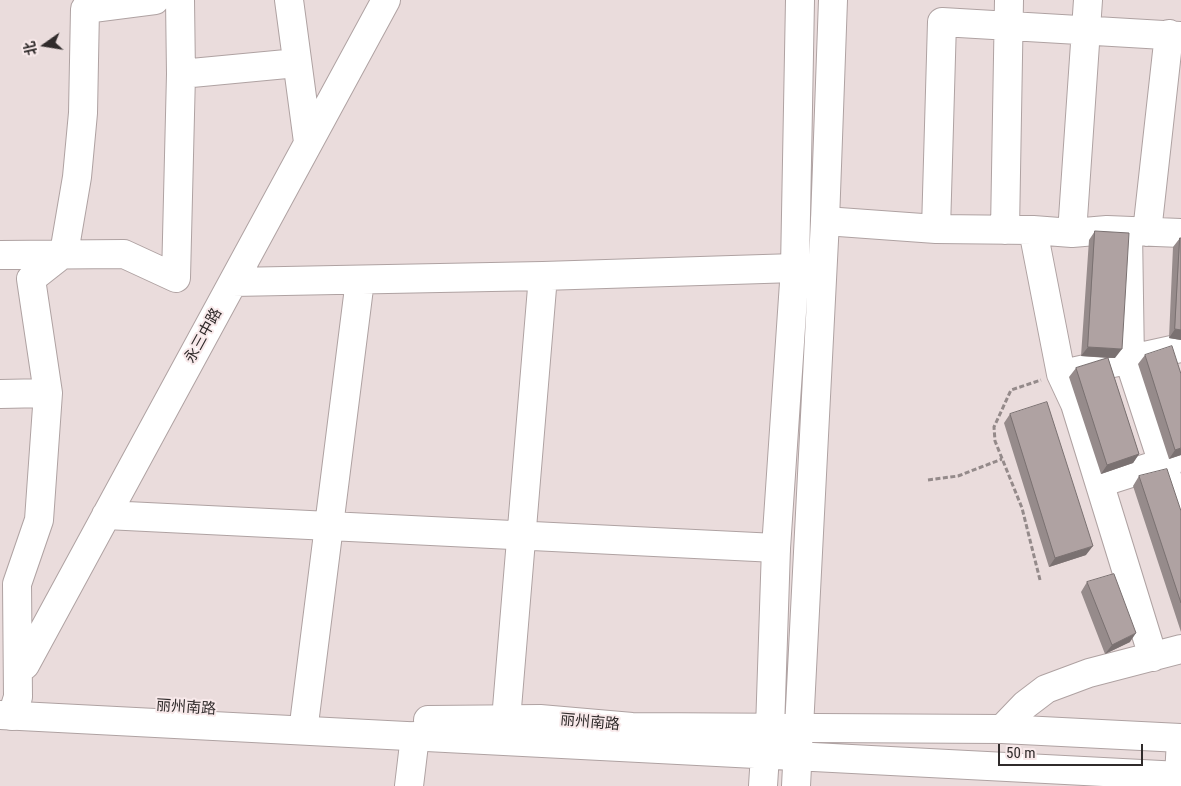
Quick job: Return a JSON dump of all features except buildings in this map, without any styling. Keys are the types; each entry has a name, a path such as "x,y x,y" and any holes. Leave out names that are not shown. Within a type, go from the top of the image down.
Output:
{"street":[{"path":"155,0 80,4 83,113 77,177 64,253 31,279 48,393 39,520 17,584 18,670 7,706 415,736 767,742 798,757 1180,776 1181,739"},
{"path":"0,255 124,254 176,278 181,74 180,0"},
{"path":"289,0 308,142"},
{"name":"永三中路","path":"18,670 25,665 386,0"},
{"path":"764,786 776,548 795,268 800,0"},
{"path":"796,786 801,726 825,221 833,0"},
{"path":"1005,230 1008,0"},
{"path":"1072,233 1088,0"},
{"path":"936,229 942,11 1175,35 1137,232 1130,363 1181,519"},
{"path":"181,74 297,63"},
{"path":"825,221 936,229 1033,230 1072,233 1107,230 1181,232"},
{"path":"1033,230 1061,374 1075,404 1153,657"},
{"path":"233,282 543,276 795,268"},
{"path":"506,720 543,276"},
{"path":"305,716 360,280"},
{"path":"1061,374 1181,348"},
{"path":"0,394 48,393"},
{"path":"1100,483 1181,457"},
{"path":"106,515 776,548"},
{"path":"1002,729 1025,705 1046,689 1089,673 1181,650"},
{"name":"丽州南路","path":"7,706 305,716 364,720 540,719 767,742 801,726 1002,729 1181,739"},
{"path":"409,786 415,736"}],"path":[{"path":"1040,580 1022,508 995,440 994,427 1011,390 1061,374"},
{"path":"928,480 958,476 1002,459"}]}
